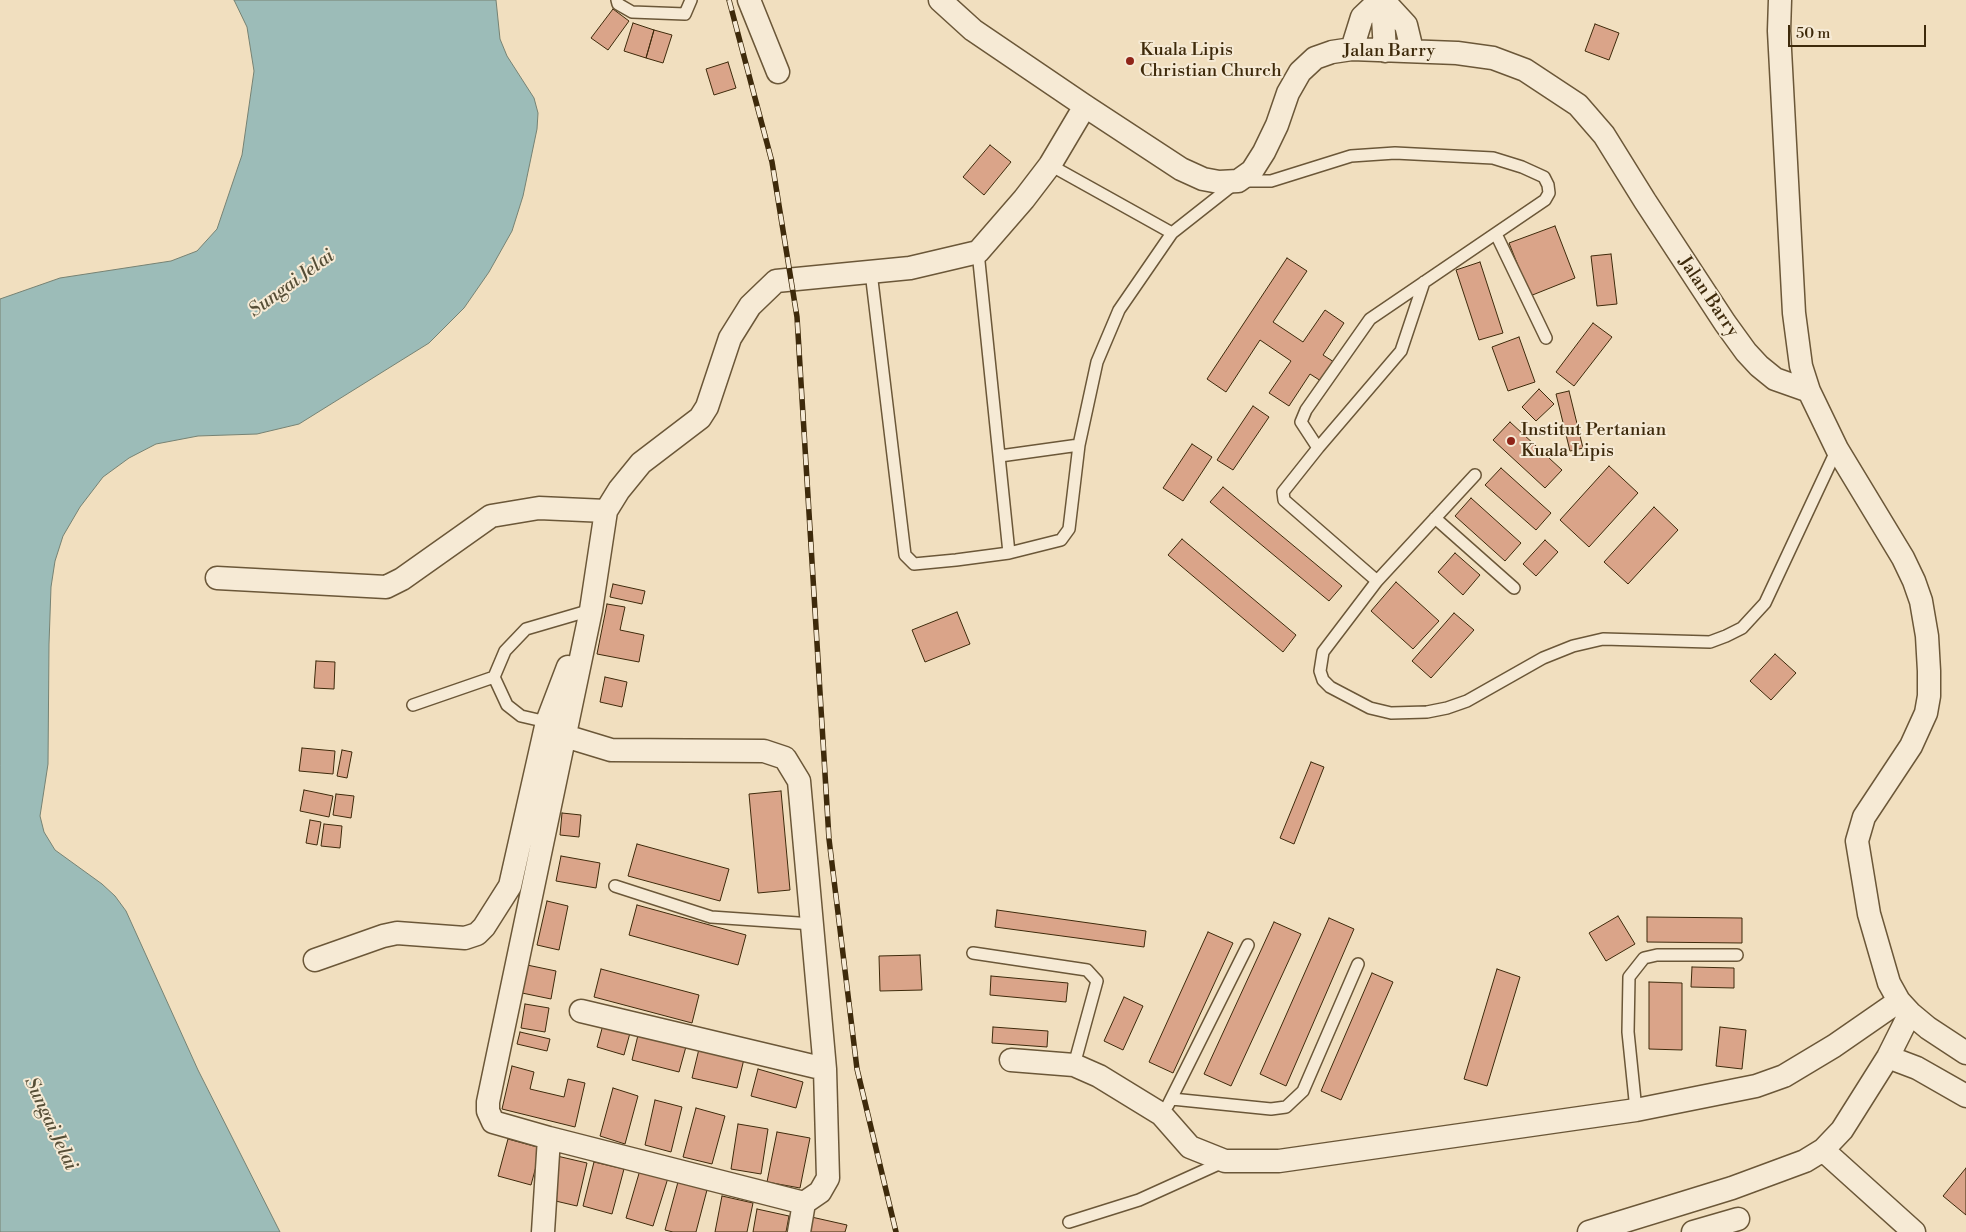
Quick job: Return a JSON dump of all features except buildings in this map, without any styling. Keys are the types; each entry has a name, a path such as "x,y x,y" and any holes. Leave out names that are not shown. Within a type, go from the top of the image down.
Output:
{"street":[{"path":"749,0 778,72"},
{"path":"940,0 973,30 1181,169 1204,179 1219,182 1238,181"},
{"path":"1352,50 1362,17 1382,0"},
{"path":"1382,0 1406,25 1412,50"},
{"path":"1382,0 1385,50"},
{"path":"1780,0 1779,31 1794,313 1801,366 1809,391 1837,449 1903,558 1914,581 1921,601 1927,636 1929,696 1921,728 1864,817 1857,841 1869,914 1889,983 1904,1007 1928,1028 1966,1053"},
{"name":"Jalan Barry","path":"1238,181 1252,171 1264,152 1277,125 1288,93 1300,72 1315,58 1332,52 1352,50 1412,50 1493,58 1525,70 1578,105 1604,135 1682,258 1746,352 1758,366 1775,379 1809,391"},
{"path":"804,1203 493,1122 488,1111 488,1102 528,902 591,610 606,512 619,490 642,463 700,418 707,407 730,338 750,306 776,281 910,268 978,252 993,237 1050,165 1085,106"},
{"path":"217,578 386,587 402,579 490,516 539,508 606,512"},
{"path":"315,960 397,933 465,938 477,934 510,886 547,722 591,610"},
{"path":"565,736 611,750 764,751 785,758 799,781 825,1069 828,1178 820,1192 804,1203 799,1232"},
{"path":"1588,1232 1732,1188 1805,1161 1823,1150 1842,1130 1888,1057 1904,1007"},
{"path":"1011,1060 1074,1065 1166,1107 1190,1147 1225,1161 1279,1161 1636,1110 1756,1086 1784,1076 1904,1007"},
{"path":"581,1011 825,1069"},
{"path":"1888,1057 1917,1068 1966,1096"},
{"path":"543,1232 549,1138"},
{"path":"1823,1150 1914,1232"},
{"path":"1693,1232 1740,1225 1732,1188"}],"lane":[{"path":"617,0 618,4 632,12 685,14 691,0"},
{"path":"871,272 905,555 914,564 1009,553 1061,540 1069,529 1079,445 1097,362 1119,310 1172,233 1238,181 1271,181 1351,156 1395,153 1493,158 1522,166 1544,178 1548,185 1549,194 1545,200 1370,319 1306,410 1301,422 1318,448"},
{"path":"1050,165 1172,233"},
{"path":"1496,234 1546,338"},
{"path":"978,252 1009,553"},
{"path":"1377,581 1284,500 1282,492 1401,351 1424,282"},
{"path":"1000,456 1079,445"},
{"path":"1475,475 1377,581 1323,652 1320,671 1322,680 1330,687 1370,708 1391,712 1427,712 1467,701 1543,658 1573,646 1603,639 1710,642 1726,636 1742,628 1765,603 1837,449"},
{"path":"1434,518 1514,588"},
{"path":"547,722 521,716 506,705 494,677 505,652 526,629 591,610"},
{"path":"413,705 494,677"},
{"path":"615,886 711,917 813,924"},
{"path":"1248,945 1166,1107 1270,1109 1286,1106 1303,1091 1358,964"},
{"path":"974,953 1087,970 1097,981 1074,1065"},
{"path":"1636,1110 1628,1032 1629,977 1644,958 1657,955 1737,955"},
{"path":"1069,1222 1139,1200 1225,1161"}],"water":[{"name":"Sungai Jelai","path":"234,0 496,0 500,39 507,56 534,98 538,113 537,129 523,196 512,231 489,272 464,308 429,343 299,424 257,434 198,436 156,444 129,458 103,477 80,507 63,536 55,561 51,587 49,644 48,764 40,816 44,832 55,850 102,884 115,896 126,911 198,1070 280,1232 0,1232 0,299 60,278 171,261 197,251 217,229 242,155 254,71 247,27"}],"railway":[{"path":"729,0 772,162 797,317 829,839 857,1069 896,1232"}],"place":[{"name":"Kuala Lipis Christian Church","path":"1130,61"},
{"name":"Institut Pertanian Kuala Lipis","path":"1511,441"}]}
